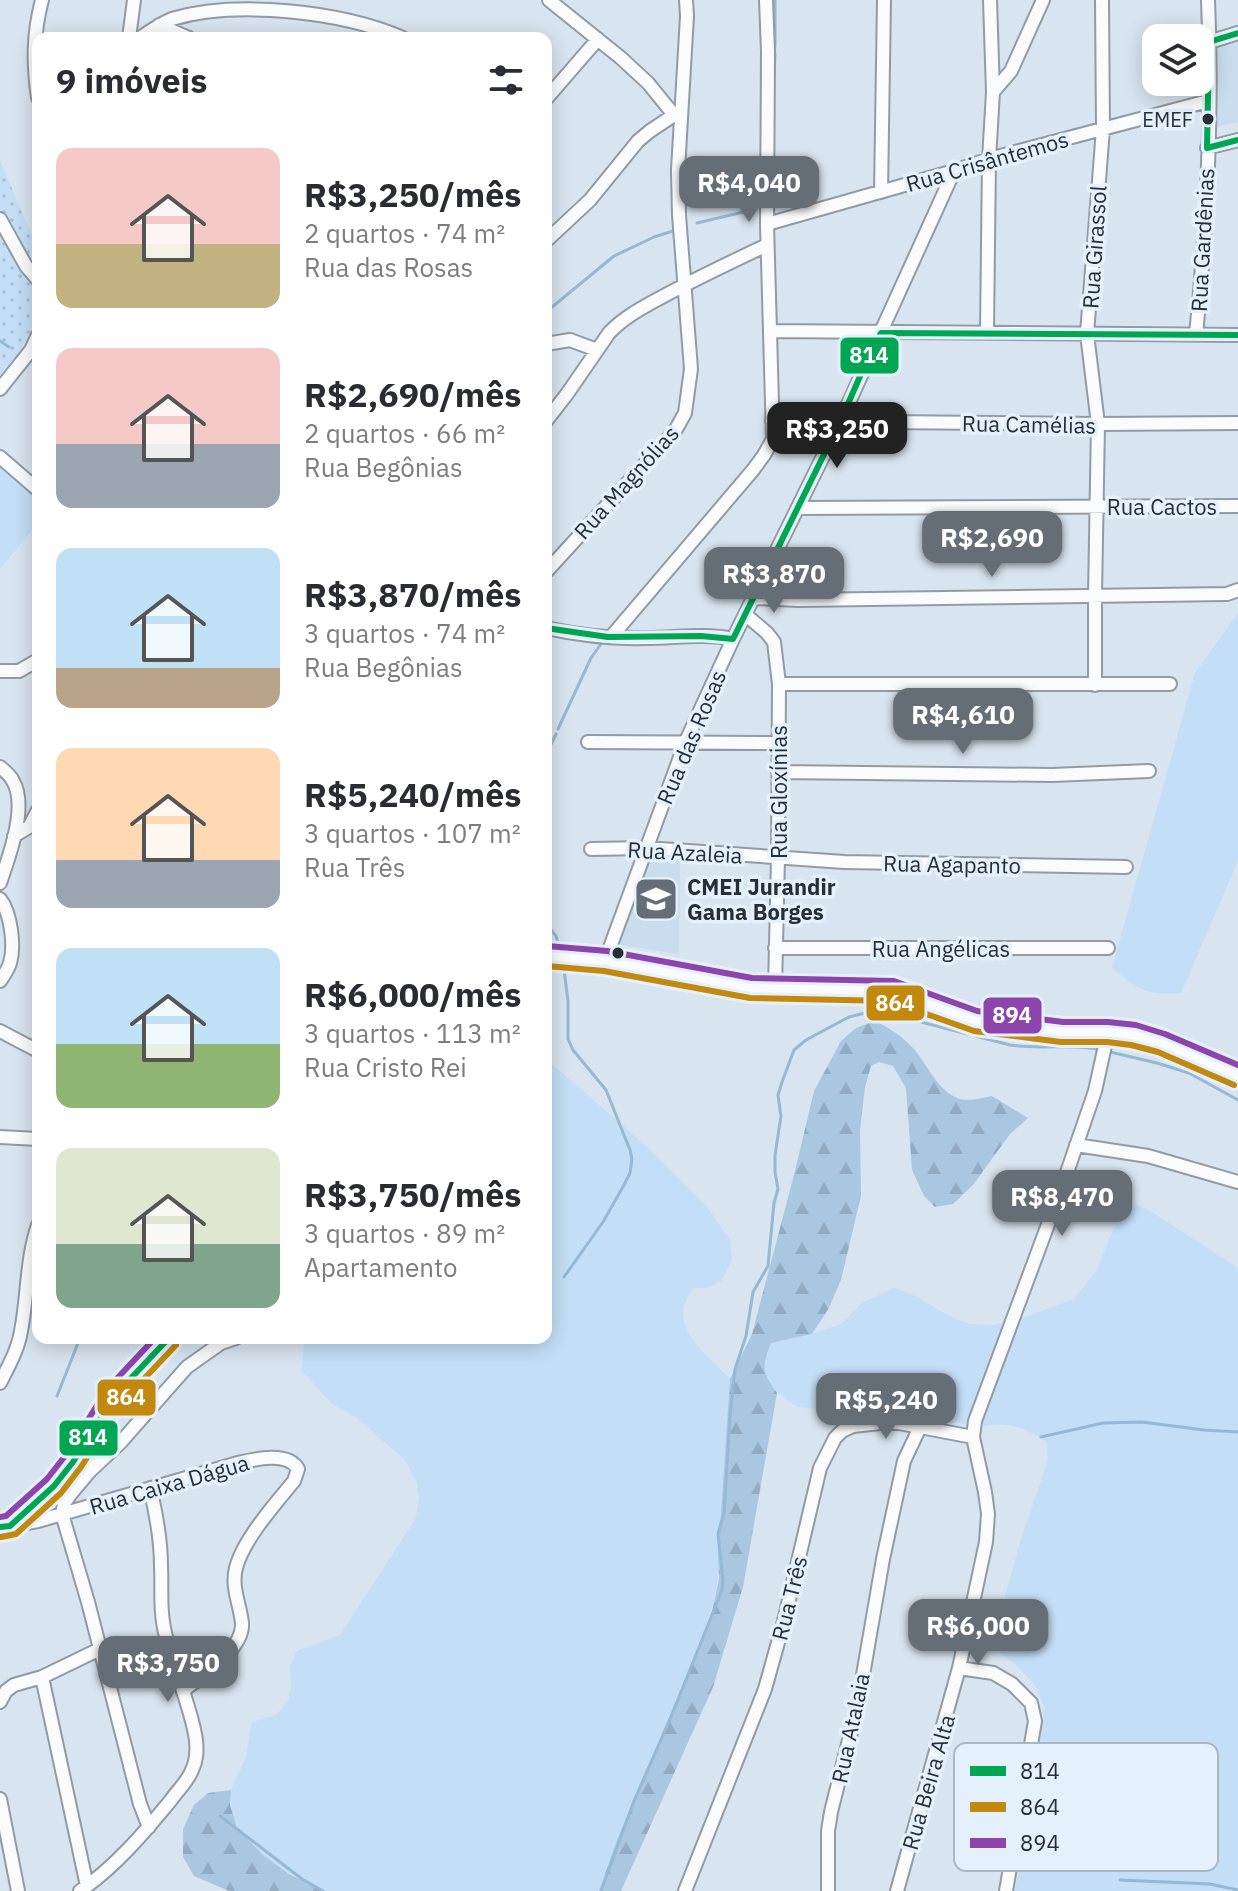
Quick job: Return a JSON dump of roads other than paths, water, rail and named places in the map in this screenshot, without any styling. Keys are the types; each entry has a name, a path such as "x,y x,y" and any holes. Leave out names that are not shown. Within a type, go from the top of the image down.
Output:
{"street":[{"path":"35,32 42,0"},
{"path":"130,32 134,0"},
{"path":"549,0 598,39 678,113 638,141 590,200 552,235"},
{"name":"Rua Magnólias","path":"552,565 675,431 685,413 691,369 679,215 678,113 686,0"},
{"path":"611,637 764,455 773,439 767,245 766,0"},
{"path":"881,192 884,0"},
{"path":"987,331 993,92 990,0"},
{"path":"993,92 1011,71 1043,0"},
{"name":"Rua Girassol","path":"1095,685 1098,424 1087,334 1103,129 1102,0"},
{"name":"Rua Gardênias","path":"1208,0 1209,24"},
{"path":"149,32 174,17 216,6 241,4 302,8 385,32"},
{"path":"159,25 175,32"},
{"path":"1214,40 1238,33"},
{"path":"552,92 598,39"},
{"name":"Rua Gardênias","path":"1196,335 1204,251 1208,96"},
{"name":"Rua Crisântemos","path":"767,224 989,159 1208,101"},
{"path":"1207,148 1238,140"},
{"name":"Rua das Rosas","path":"605,961 686,741 840,422 954,171"},
{"path":"0,219 32,273"},
{"path":"552,413 616,325 684,285 767,245"},
{"path":"770,331 1238,335"},
{"path":"552,343 570,340 597,350"},
{"path":"0,389 32,348"},
{"name":"Rua Camélias","path":"772,421 1238,423"},
{"path":"0,457 32,485"},
{"name":"Rua Cactos","path":"799,508 1238,506"},
{"path":"754,598 1227,594 1238,590"},
{"name":"Rua Gloxínias","path":"746,615 774,642 779,684 775,989"},
{"path":"552,629 611,637 713,635 733,639"},
{"path":"0,671 19,671 32,663"},
{"path":"779,684 1170,684"},
{"path":"588,742 778,743"},
{"path":"0,767 15,783 19,808 0,883"},
{"path":"778,772 1052,775 1149,771"},
{"path":"14,836 29,827 32,821"},
{"name":"Rua Azaleia","path":"591,849 646,848 778,857"},
{"name":"Rua Agapanto","path":"778,857 844,862 1126,867"},
{"path":"0,899 9,918 12,951 7,972 0,981"},
{"name":"Rua Angélicas","path":"775,948 1108,948"},
{"path":"552,957 605,961 725,984 775,989 892,991 975,1021 1062,1032 1133,1035 1161,1043 1238,1076"},
{"path":"0,1031 32,1048"},
{"path":"973,1437 975,1421 1095,1091 1108,1032"},
{"path":"0,1137 32,1139"},
{"path":"1076,1145 1148,1156 1238,1182"},
{"path":"0,1383 17,1348 21,1331 32,1245"},
{"path":"5,1526 54,1486 116,1394 163,1344"},
{"path":"149,1827 140,1804 63,1509 90,1471 120,1443 187,1367 220,1344"},
{"name":"Rua Três","path":"685,1891 765,1689 820,1468 835,1438 853,1426 880,1423 899,1423 973,1437"},
{"name":"Rua Atalaia","path":"828,1891 831,1812 858,1704 883,1559 904,1461 920,1427"},
{"name":"Rua Beira Alta","path":"897,1891 959,1668 986,1542 988,1514 973,1437"},
{"name":"Rua Caixa Dágua","path":"5,1526 38,1521 63,1509 256,1459 295,1463 298,1469 294,1481 244,1547 235,1569 234,1586 242,1624 240,1636 228,1654 183,1691"},
{"path":"83,1888 149,1827 190,1775 196,1758 196,1739 171,1661 164,1624 159,1534 150,1488"},
{"path":"0,1702 14,1685 42,1677 100,1649"},
{"path":"959,1668 993,1673 1012,1684 1031,1703 1035,1721 1031,1743"},
{"path":"42,1677 83,1888"},
{"path":"0,1799 18,1891"},
{"path":"1006,1891 1009,1871"}],"waterway":[{"path":"775,0 775,46"},
{"path":"774,74 775,54"},
{"path":"697,223 752,210 761,203"},
{"path":"552,307 614,256 673,231"},
{"path":"0,341 9,347"},
{"path":"558,729 591,658 601,644"},
{"path":"552,742 556,734"},
{"path":"552,931 560,949"},
{"path":"563,962 568,1001 568,1039 573,1050 606,1090 632,1159 630,1173 603,1222 564,1277"},
{"path":"601,1891 634,1801 722,1590 718,1534 724,1513 735,1369 746,1336 753,1292 768,1266 778,1189 775,1172 781,1116 778,1095 794,1050 806,1040 849,1017 865,1013 886,1013 1010,1045 1102,1050"},
{"path":"1110,1052 1189,1073 1238,1100"},
{"path":"57,1396 78,1344"},
{"path":"1041,1437 1103,1423 1142,1422 1238,1432"},
{"path":"220,1816 302,1879 323,1891"},
{"path":"1120,1880 1210,1884 1238,1890"}],"place":[{"name":"EMEF","path":"1208,119"},
{"name":"CMEI Jurandir Gama Borges","path":"656,899"}]}
